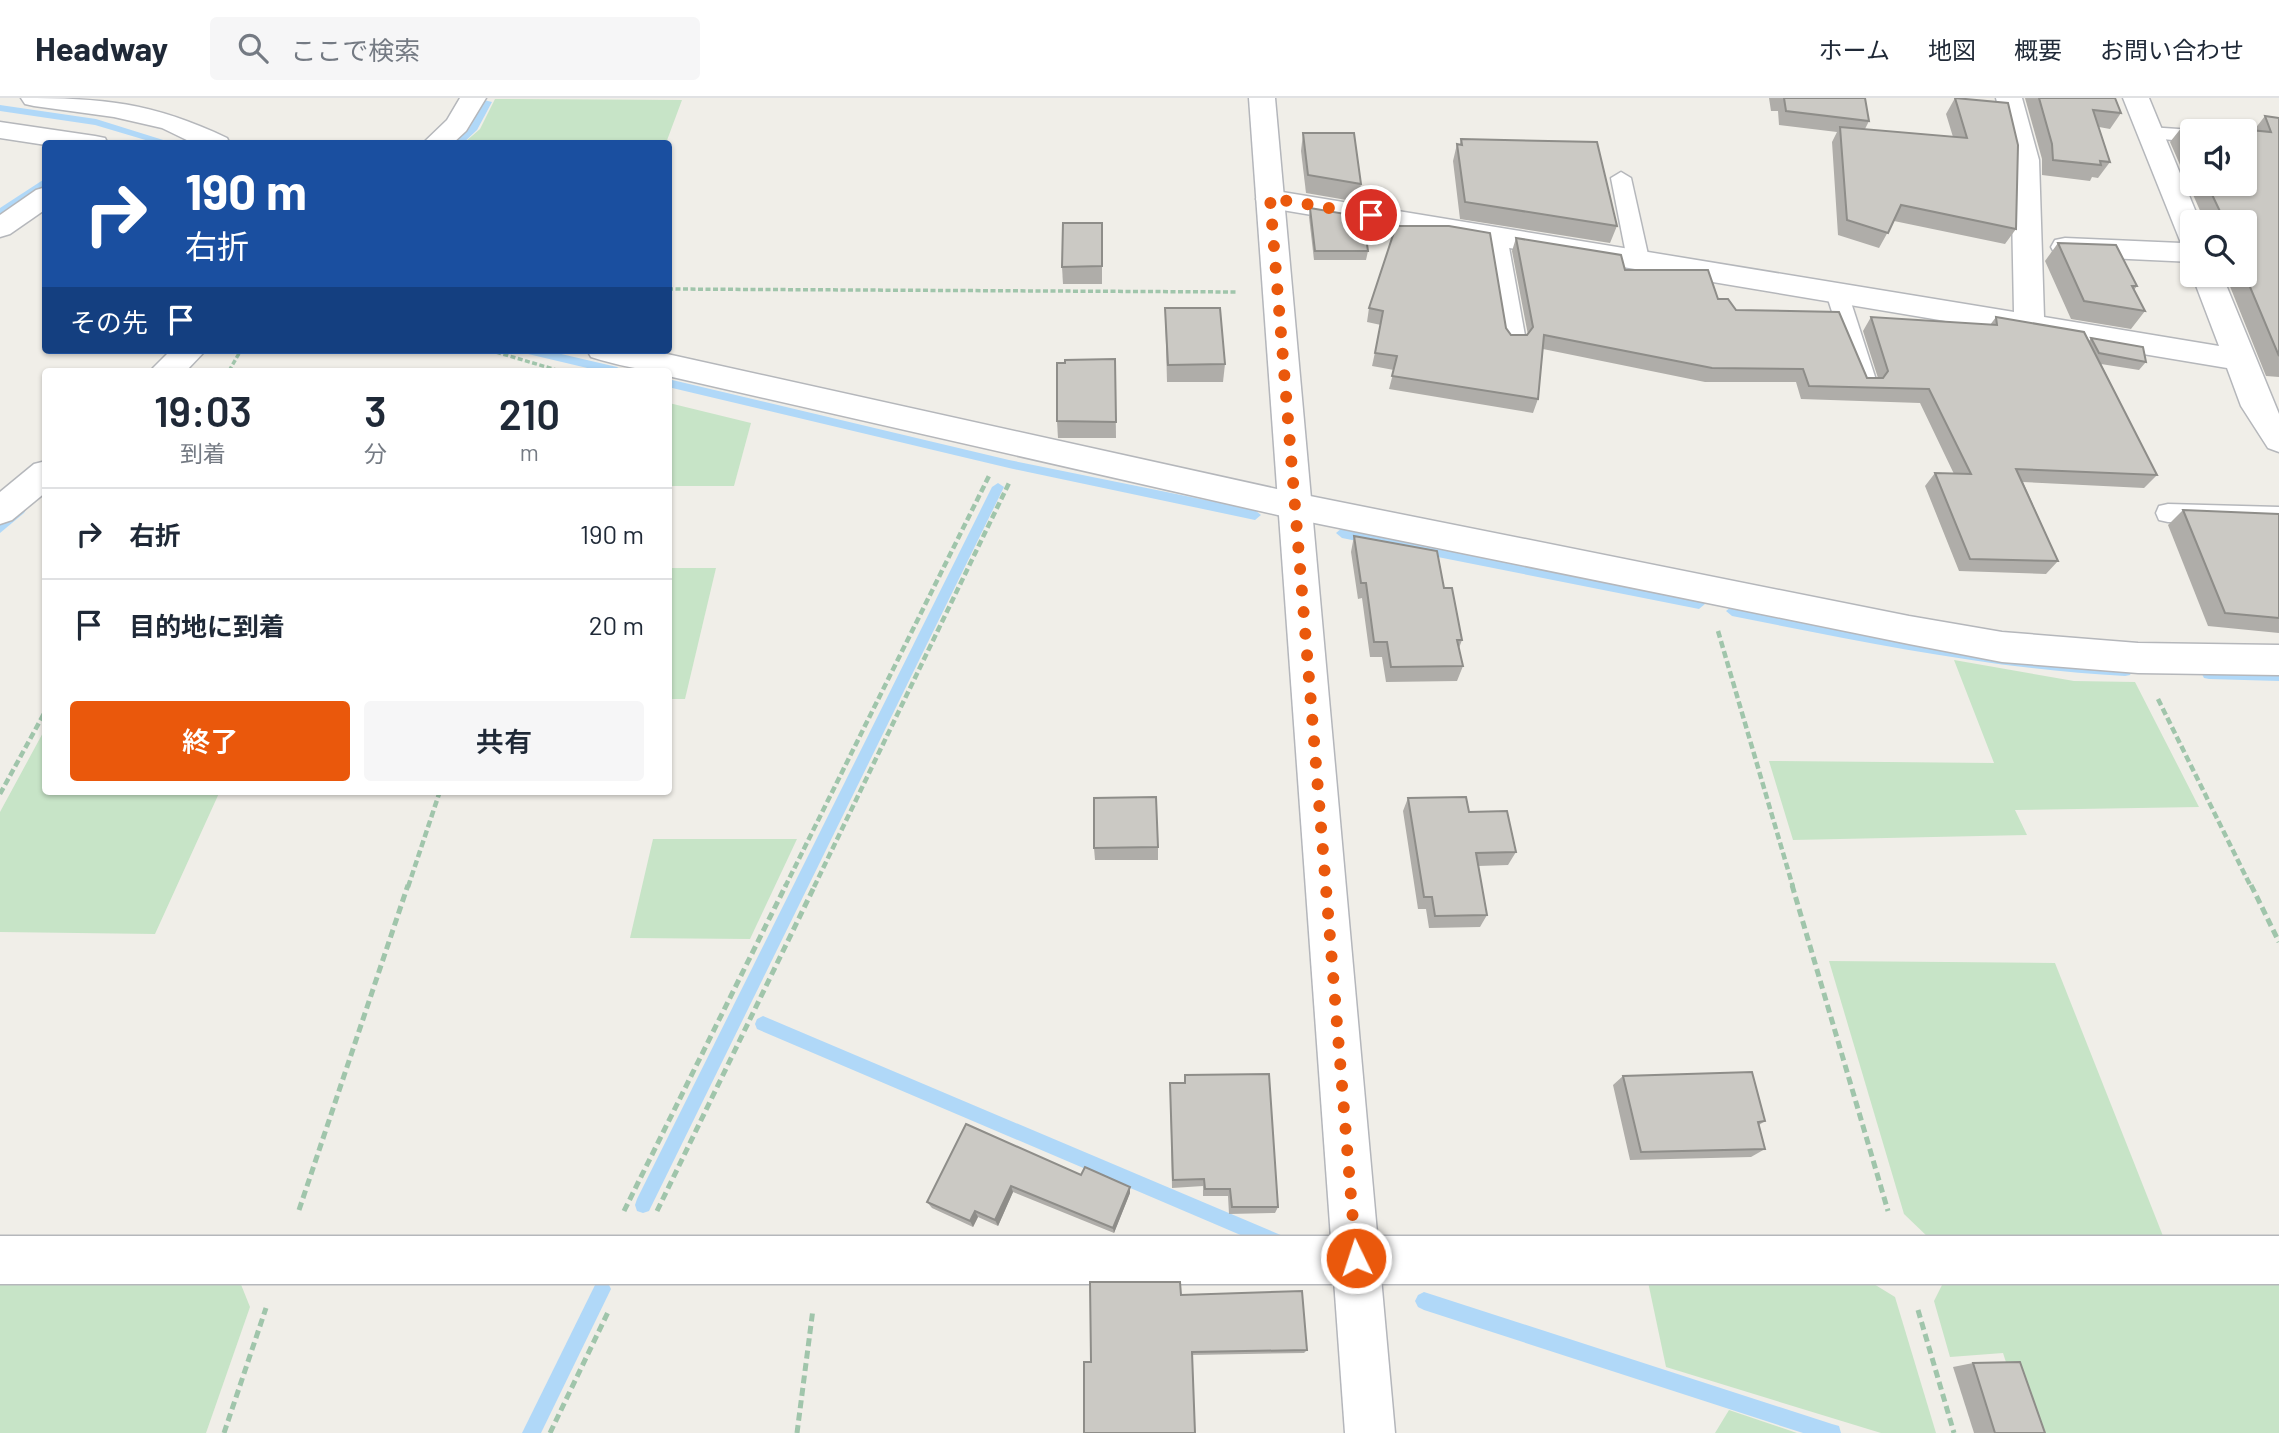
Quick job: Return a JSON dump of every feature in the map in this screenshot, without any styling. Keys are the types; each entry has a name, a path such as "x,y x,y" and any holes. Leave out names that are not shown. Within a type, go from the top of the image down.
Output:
{"street":[{"path":"34,98 114,109 140,128 171,122 209,140"},
{"path":"140,128 172,98"},
{"path":"440,140 457,125 473,98"},
{"path":"1262,98 1370,1433"},
{"path":"2009,98 2025,160 2029,326"},
{"path":"2136,98 2181,210"},
{"path":"0,130 67,140"},
{"path":"1270,198 2241,360"},
{"path":"0,229 42,199"},
{"path":"2027,246 2180,252"},
{"path":"2212,287 2257,406 2279,440"},
{"path":"170,368 186,354"},
{"path":"620,354 1295,506 1715,592 2002,647 2138,658 2279,660"},
{"path":"0,511 42,475"},
{"path":"0,1260 1356,1258 2279,1261"}],"lane":[{"path":"2149,132 2180,135"},
{"path":"1621,178 1638,259"},
{"path":"1497,236 1515,341"},
{"path":"1837,293 1866,383"},
{"path":"2168,513 2279,516"}],"path":[{"path":"672,289 1278,293"},
{"path":"503,354 550,368"},
{"path":"550,1433 617,1259 990,475"},
{"path":"617,1259 1010,480"},
{"path":"1715,592 1716,625 1954,1433"},
{"path":"2138,658 2279,942"},
{"path":"0,794 42,717"},
{"path":"224,1433 439,795"},
{"path":"797,1433 819,1258"}],"green space":[{"path":"495,99 682,100 667,140 467,140 480,129"},
{"path":"672,404 751,423 734,486 672,486"},
{"path":"672,568 716,568 685,699 672,699"},
{"path":"1954,660 2074,681 2135,682 2199,807 2015,810 2027,835 1793,840 1769,761 1994,763"},
{"path":"42,735 42,795 218,795 155,934 0,932 0,812"},
{"path":"653,839 797,839 750,939 630,938"},
{"path":"1829,961 2055,963 2163,1236 1930,1239 1904,1214"},
{"path":"1869,1281 1895,1297 1936,1433 1881,1433 1666,1367 1648,1282"},
{"path":"1944,1281 2279,1282 2279,1433 2029,1433 2003,1353 1950,1357 1934,1301"},
{"path":"0,1282 240,1282 250,1307 206,1433 0,1433"},
{"path":"1729,1410 1797,1433 1715,1433"}],"building":[{"path":"1784,98 1865,98 1869,121 1786,111"},
{"path":"1955,98 2008,103 2018,145 2016,229 1901,205 1888,233 1847,220 1840,127 1967,138"},
{"path":"2039,98 2115,98 2121,113 2093,110 2110,162 2100,161 2101,165 2053,160 2052,144"},
{"path":"2265,116 2279,118 2279,356 2250,287 2257,287 2257,210 2219,210 2213,196 2257,196 2257,131 2271,132"},
{"path":"1303,133 1354,133 1361,184 1308,175"},
{"path":"1461,139 1597,142 1617,226 1465,202 1457,144 1462,145"},
{"path":"1310,208 1363,217 1368,251 1315,251"},
{"path":"1063,223 1102,223 1102,266 1062,267"},
{"path":"1396,226 1449,226 1490,233 1506,328 1511,335 1527,335 1533,327 1516,238 1621,255 1625,270 1708,270 1718,299 1728,299 1736,310 1839,312 1867,378 1883,378 1888,371 1871,317 1997,325 1996,317 2084,332 2157,475 2016,469 2058,561 1970,559 1935,473 1971,474 1929,389 1809,386 1803,369 1712,368 1544,335 1538,399 1392,376 1397,356 1375,353 1383,311 1369,308"},
{"path":"2058,243 2116,245 2137,286 2132,286 2145,311 2084,301"},
{"path":"1165,308 1220,308 1225,364 1168,365"},
{"path":"2091,338 2143,347 2146,362 2099,353"},
{"path":"1115,359 1116,422 1057,421 1057,363 1065,363 1065,360"},
{"path":"2183,510 2279,514 2279,618 2225,613"},
{"path":"1354,536 1437,551 1444,588 1452,588 1462,640 1457,640 1463,666 1391,667 1387,642 1374,642 1366,583 1361,583"},
{"path":"1156,797 1158,847 1094,848 1094,798"},
{"path":"1466,797 1469,812 1507,811 1516,852 1476,853 1487,915 1435,916 1432,897 1424,897 1408,798"},
{"path":"1752,1072 1765,1121 1758,1122 1765,1149 1641,1152 1623,1076"},
{"path":"1269,1074 1278,1207 1232,1207 1230,1189 1205,1189 1204,1179 1173,1180 1170,1083 1185,1083 1185,1075"},
{"path":"966,1124 1081,1175 1085,1167 1130,1187 1113,1228 1011,1186 995,1220 975,1211 970,1221 927,1202"},
{"path":"1090,1282 1180,1282 1181,1295 1302,1291 1307,1350 1192,1352 1195,1433 1084,1433 1084,1362 1091,1362"},
{"path":"2020,1362 2045,1433 1995,1433 1973,1363"}],"waterway":[{"path":"460,140 474,128 487,102"},
{"path":"0,108 96,122 157,140"},
{"path":"0,213 42,184"},
{"path":"545,354 604,368"},
{"path":"672,384 1009,464 1255,515"},
{"path":"643,1205 998,487"},
{"path":"0,528 20,510"},
{"path":"1342,533 1699,604"},
{"path":"1732,611 1976,657 2125,671"},
{"path":"2209,674 2279,676"},
{"path":"763,1024 1277,1242"},
{"path":"531,1433 602,1289"},
{"path":"1424,1301 1832,1433"}],"route":[{"path":"1356,1258 1270,198 1371,215"}]}
